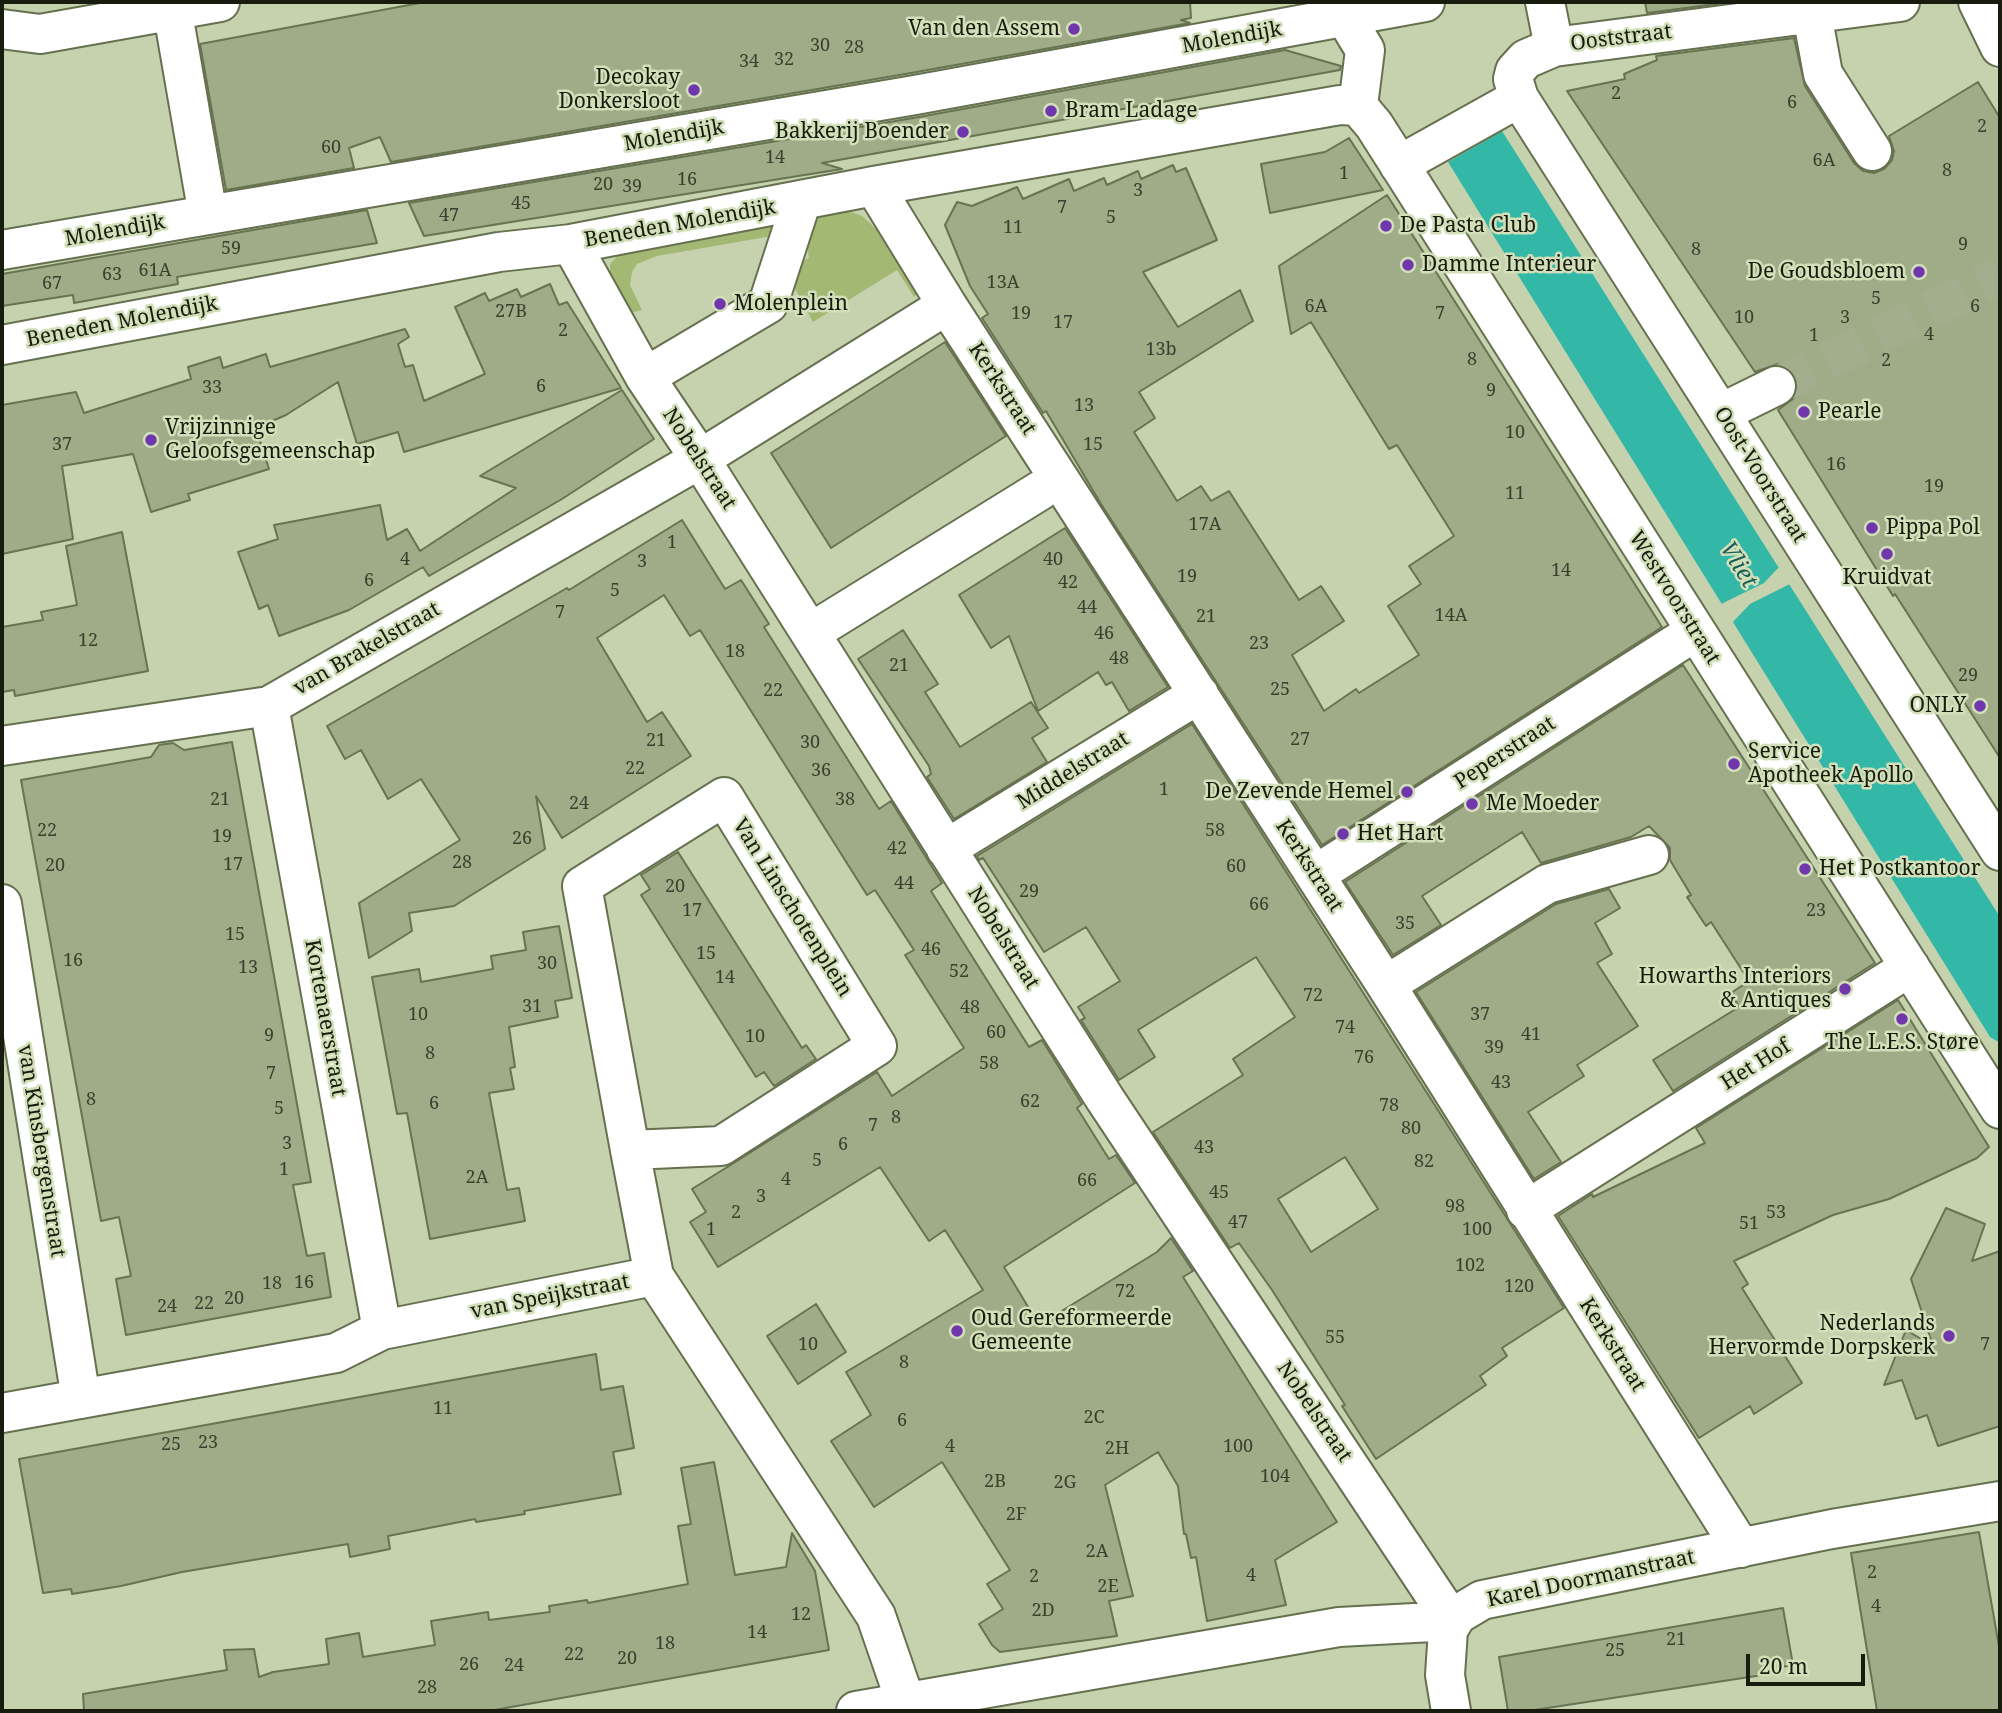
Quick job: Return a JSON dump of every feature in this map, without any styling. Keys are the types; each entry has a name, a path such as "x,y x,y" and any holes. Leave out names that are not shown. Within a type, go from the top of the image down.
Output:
{"street":[{"path":"2,29 40,34 172,6 220,2"},
{"name":"Molendijk","path":"2,250 555,155 855,116 912,81 1334,22 1425,2"},
{"path":"1545,2 1555,47"},
{"name":"Ooststraat","path":"1519,98 1513,79 1517,67 1534,54 1555,47 1900,2"},
{"path":"1978,2 2000,47"},
{"path":"172,6 208,215"},
{"path":"1812,14 1823,74 1872,151"},
{"path":"1334,22 1365,50 1358,106"},
{"path":"1399,165 1519,98"},
{"name":"Oost-Voorstraat","path":"1519,98 1721,413 1995,829"},
{"name":"Beneden Molendijk","path":"2,345 499,252 571,244 874,186 1340,104 1358,106"},
{"name":"Westvoorstraat","path":"1358,106 1399,165 1910,967 1996,1094"},
{"name":"Kerkstraat","path":"874,186 947,305 1386,985 1741,1548"},
{"path":"645,377 768,304 798,212 796,203"},
{"name":"Nobelstraat","path":"571,244 614,327 645,377 700,459 1105,1099 1452,1621"},
{"name":"van Brakelstraat","path":"2,746 269,706 700,459 947,305"},
{"path":"1721,413 1776,386"},
{"path":"810,633 1041,490"},
{"name":"Peperstraat","path":"1315,875 1696,631"},
{"name":"Middelstraat","path":"947,849 1199,694"},
{"name":"Kortenaerstraat","path":"269,706 382,1330"},
{"name":"Van Linschotenplein","path":"629,1150 721,1146 877,1046 724,797 582,886 629,1150 654,1276"},
{"path":"1386,985 1548,884 1649,855"},
{"name":"van Kinsbergenstraat","path":"2,904 81,1399"},
{"name":"Het Hof","path":"1526,1210 1910,967"},
{"name":"van Speijkstraat","path":"2,1413 336,1353 382,1330 654,1276 876,1616 906,1703"},
{"name":"Karel Doormanstraat","path":"1452,1621 1468,1605 1495,1597 1832,1529 2000,1501"},
{"path":"856,1711 1339,1627 1452,1621 1444,1657 1451,1711"}],"green space":[{"path":"841,208 862,216 886,238 918,293 914,297 897,270 813,322 793,285 800,262 809,258 807,245 813,212"},
{"path":"782,218 772,236 657,256 637,264 632,272 630,285 642,310 630,313 610,279 610,264 621,252"}],"water":[{"name":"Vliet","path":"1502,131 2000,917 2000,1043 1990,1037 1448,162"}],"pier":[{"path":"1780,566 1792,583 1750,604 1731,624 1719,605 1764,583"}],"building":[{"path":"425,2 1190,2 1191,18 1181,20 1190,23 391,162 380,137 349,148 354,168 226,190 200,44"},
{"path":"1645,2 1732,2 1647,13"},
{"path":"1794,38 1805,86 1854,163 1863,171 1874,173 1884,169 1892,160 1894,151 1889,136 1978,82 2000,118 2000,758 1895,594 1893,596 1778,410 1794,398 1798,387 1795,376 1788,368 1778,364 1755,372 1567,91 1625,79 1624,74 1657,60 1656,56"},
{"path":"1285,50 1341,66 1340,70 822,163 842,169 424,236 409,203 919,117"},
{"path":"1349,138 1383,190 1270,213 1261,164 1325,152"},
{"path":"1173,165 1176,172 1186,168 1217,240 1143,272 1178,327 1240,290 1253,321 1139,392 1155,418 1134,432 1177,501 1201,486 1211,501 1229,491 1299,600 1321,586 1344,621 1292,655 1324,711 1356,689 1359,693 1419,655 1388,606 1421,584 1409,566 1454,536 1397,445 1389,449 1311,322 1291,334 1279,266 1387,195 1662,627 1322,845 1101,504 1046,411 1043,413 982,318 988,314 970,286 945,225 957,202 972,206 1017,187 1023,199 1069,179 1074,191 1104,178 1107,185 1138,171 1141,179"},
{"path":"367,210 377,243 177,277 178,284 74,303 73,295 2,306 2,274"},
{"path":"550,284 559,305 567,302 621,388 404,452 398,432 357,444 338,382 286,415 256,428 269,469 188,494 190,500 151,512 133,454 62,466 73,539 2,554 2,405 76,392 84,413 191,379 188,367 220,357 223,368 266,354 270,367 405,329 409,337 398,344 405,367 413,365 424,401 485,374 455,307 485,293 489,301 517,289 521,297"},
{"path":"945,342 1006,436 831,548 771,453"},
{"path":"622,390 654,439 562,499 429,576 423,567 349,610 279,636 268,605 259,609 238,552 278,539 274,525 380,505 387,540 407,529 420,551 516,488 480,476"},
{"path":"682,520 725,589 741,580 769,624 764,627 879,809 891,801 942,883 931,891 1029,1047 1042,1040 1082,1104 1077,1108 1109,1159 1116,1155 1135,1183 1004,1267 1039,1325 1157,1252 1171,1238 1193,1271 1183,1277 1337,1522 1275,1560 1286,1605 1207,1621 1196,1557 1191,1558 1184,1534 1178,1486 1158,1452 1105,1485 1133,1596 1109,1601 1117,1636 1000,1652 992,1645 979,1624 1003,1609 987,1584 1010,1570 942,1462 874,1507 831,1441 871,1415 846,1372 983,1290 945,1230 929,1241 880,1167 718,1267 690,1222 706,1212 692,1189 877,1072 892,1096 964,1048 905,955 914,950 875,890 867,895 700,630 690,636 664,595 597,638 647,722 662,712 691,756 562,838 536,796 545,849 454,906 409,913 412,931 369,958 359,903 460,840 421,779 388,799 361,750 345,759 327,726 567,588 569,590"},
{"path":"1065,528 1168,687 1129,711 1112,682 1106,685 1098,672 1038,711 1009,636 991,648 959,595"},
{"path":"122,532 148,671 15,696 14,690 2,692 2,627 43,620 41,612 77,605 66,546"},
{"path":"903,630 938,684 925,692 960,747 1031,702 1048,728 1032,738 1047,762 954,819 927,777 931,774 929,766 858,659"},
{"path":"1683,665 1875,963 1673,1091 1653,1060 1739,1007 1731,993 1749,981 1711,922 1706,926 1687,897 1691,895 1670,860 1670,848 1649,826 1631,837 1541,863 1522,832 1422,896 1441,925 1393,955 1345,882"},
{"path":"1192,724 1564,1308 1502,1348 1507,1356 1480,1376 1486,1385 1376,1459 1272,1290 1239,1243 1230,1248 1153,1132 1243,1075 1233,1059 1295,1017 1256,957 1138,1030 1155,1057 1119,1080 1081,1020 1085,1018 1078,1007 1120,981 1086,927 1044,952 983,858 979,860 977,856","holes":["1345,1157 1378,1209 1311,1252 1278,1199"]},
{"path":"232,742 311,1182 293,1185 307,1256 324,1253 331,1297 126,1335 116,1279 131,1276 119,1217 101,1221 21,780 151,757 159,745 173,743 184,750"},
{"path":"678,852 802,1048 806,1045 816,1059 774,1086 764,1072 756,1077 641,895 650,889 641,875"},
{"path":"1609,889 1620,908 1595,923 1612,954 1597,963 1638,1026 1577,1065 1584,1076 1528,1112 1561,1162 1534,1179 1416,992 1556,904"},
{"path":"559,926 572,998 555,1001 558,1017 509,1027 515,1067 510,1068 514,1089 489,1093 507,1190 519,1188 525,1221 430,1239 407,1113 397,1114 372,977 419,969 421,982 493,969 491,956 526,950 523,932"},
{"path":"1898,1000 1989,1147 1977,1158 1889,1199 1833,1215 1734,1261 1748,1284 1742,1288 1802,1383 1754,1414 1750,1406 1699,1438 1558,1216 1592,1194 1593,1197 1705,1143 1696,1128"},
{"name":"Nederlands Hervormde Dorpskerk","path":"1946,1208 1985,1224 1972,1261 2000,1251 2000,1426 1938,1446 1927,1415 1916,1419 1902,1380 1884,1385 1906,1330 1933,1346 1911,1279"},
{"path":"816,1304 846,1352 798,1384 767,1336"},
{"path":"596,1354 601,1390 623,1386 634,1448 613,1452 621,1494 524,1511 525,1514 476,1522 475,1519 388,1536 390,1549 350,1557 348,1544 72,1594 71,1589 43,1593 19,1459"},
{"path":"714,1462 735,1575 786,1567 792,1533 815,1571 829,1650 489,1711 84,1711 83,1694 227,1670 224,1650 254,1649 259,1677 273,1672 329,1664 326,1639 359,1633 363,1657 435,1645 431,1621 488,1612 489,1620 550,1612 549,1606 587,1600 588,1603 688,1584 678,1526 691,1524 681,1468"},
{"path":"1979,1532 2000,1652 2000,1711 1877,1711 1851,1553"},
{"path":"1783,1608 1793,1665 1781,1667 1782,1672 1528,1711 1508,1711 1499,1657"}],"tunnel":[{"path":"1776,386 2000,276"}],"place":[{"name":"Van den Assem","path":"1074,29"},
{"name":"Decokay Donkersloot","path":"694,90"},
{"name":"Bram Ladage","path":"1051,111"},
{"name":"Bakkerij Boender","path":"963,132"},
{"name":"De Pasta Club","path":"1386,226"},
{"name":"Damme Interieur","path":"1408,265"},
{"name":"De Goudsbloem","path":"1919,272"},
{"name":"Molenplein","path":"720,304"},
{"name":"Pearle","path":"1804,412"},
{"name":"Vrijzinnige Geloofsgemeenschap","path":"151,440"},
{"name":"Pippa Pol","path":"1872,528"},
{"name":"Kruidvat","path":"1887,554"},
{"name":"ONLY","path":"1980,706"},
{"name":"Service Apotheek Apollo","path":"1734,764"},
{"name":"De Zevende Hemel","path":"1407,792"},
{"name":"Me Moeder","path":"1472,804"},
{"name":"Het Hart","path":"1343,834"},
{"name":"Het Postkantoor","path":"1805,869"},
{"name":"Howarths Interiors & Antiques","path":"1845,989"},
{"name":"The L.E.S. Støre","path":"1902,1019"},
{"name":"Oud Gereformeerde Gemeente","path":"957,1331"},
{"name":"Nederlands Hervormde Dorpskerk","path":"1949,1336"}]}
